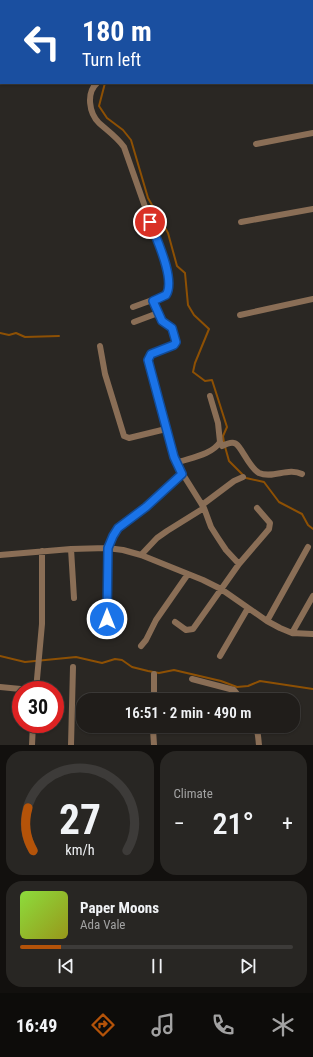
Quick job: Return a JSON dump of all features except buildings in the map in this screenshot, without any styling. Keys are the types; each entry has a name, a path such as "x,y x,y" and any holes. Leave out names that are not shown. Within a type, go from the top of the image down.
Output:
{"street":[{"path":"96,84 91,90 89,99 92,112 99,122 112,133 124,147 169,275 170,286 168,293 153,301 133,307"},
{"path":"256,144 313,133"},
{"path":"241,222 313,209"},
{"path":"240,315 313,299"},
{"path":"153,301 162,321 172,328 176,342 174,345 151,354 148,360 176,463 203,506 211,527 226,550 239,564"},
{"path":"134,322 158,314"},
{"path":"100,346 106,374 124,436 129,438 166,430"},
{"path":"210,396 218,424 221,444"},
{"path":"176,463 211,451 221,444 232,442 237,443 241,447 247,460 254,469 260,473 270,476 291,472 302,474"},
{"path":"107,633 108,548 118,528 146,507 182,474"},
{"path":"141,555 162,535 203,506 234,480 243,476"},
{"path":"175,622 186,630 191,630 239,564 269,530 271,525 257,508"},
{"path":"267,621 308,547"},
{"path":"0,555 71,549 108,548 123,550 141,555 203,580 221,589 267,621 292,633 313,634"},
{"path":"71,549 74,598"},
{"path":"36,681 42,624 42,551"},
{"path":"141,646 156,620 188,574"},
{"path":"292,633 313,596"},
{"path":"220,656 248,608"},
{"path":"71,745 72,667"},
{"path":"154,674 154,693"},
{"path":"192,679 234,690 236,693"},
{"path":"0,687 12,688"},
{"path":"32,745 33,733"},
{"path":"153,733 154,745"},
{"path":"258,733 259,745"}],"waterway":[{"path":"105,84 99,106 107,118 123,130 131,140 148,198 168,233 177,266 185,273 188,305 194,315 209,329 195,363 193,372 205,381 212,380 227,427 223,436 229,461 246,478 264,482 279,502 302,514 308,525 313,529"},
{"path":"0,333 9,335 16,333 25,337 59,336"},
{"path":"0,656 25,662 76,657 102,663 115,659 122,660 132,667 148,671 159,673 174,670 221,681 237,687 248,686 260,681 313,689"}],"route":[{"path":"107,619 108,548 113,536 118,528 146,507 182,474 174,457 148,360 151,354 176,344 172,328 162,321 153,301 166,295 170,286 169,275 150,222"}]}
